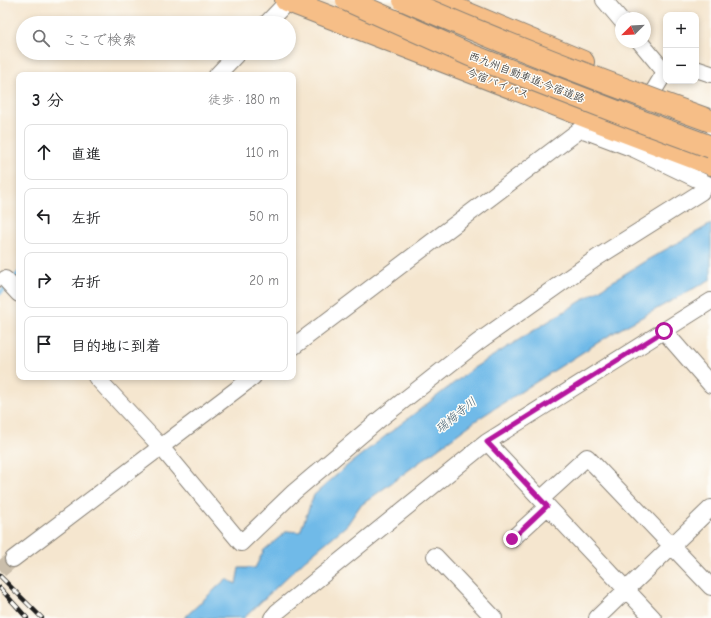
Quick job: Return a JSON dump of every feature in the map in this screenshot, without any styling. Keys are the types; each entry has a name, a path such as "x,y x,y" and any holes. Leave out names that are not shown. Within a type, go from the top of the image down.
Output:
{"highway":[{"name":"今宿バイパス","path":"288,0 711,164"},
{"name":"西九州自動車道;今宿道路","path":"347,0 470,55 711,147"},
{"path":"404,0 479,33 651,100 711,121"},
{"path":"435,0 653,92 711,111"}],"street":[{"path":"273,16 288,0"},
{"path":"604,0 615,13"},
{"path":"645,48 663,69"},
{"path":"220,72 231,60"},
{"path":"699,70 711,74"},
{"path":"653,92 663,74"},
{"path":"99,380 161,447 241,543 294,492 374,424 478,342 598,257 701,192 707,184 636,144 581,129 296,345"},
{"path":"277,616 487,442 711,301"},
{"path":"664,331 711,385"},
{"path":"13,559 249,380"},
{"path":"487,442 653,618"},
{"path":"512,539 587,457 711,587"},
{"path":"597,618 711,508"},
{"path":"435,556 494,618"}],"water":[{"name":"瑞梅寺川","path":"711,224 711,279 613,333 478,419 360,506 347,525 305,560 244,618 184,618 226,579 236,584 239,568 255,568 264,550 287,531 300,532 314,495 348,465 472,369 647,260"}],"waterway":[{"path":"11,281 16,276"},
{"path":"0,293 7,286"}],"tunnel":[{"path":"0,570 13,559"}],"railway":[{"path":"0,576 42,618"},
{"path":"0,588 27,618"}],"route":[{"path":"512,539 547,506 487,442 664,331"}]}
